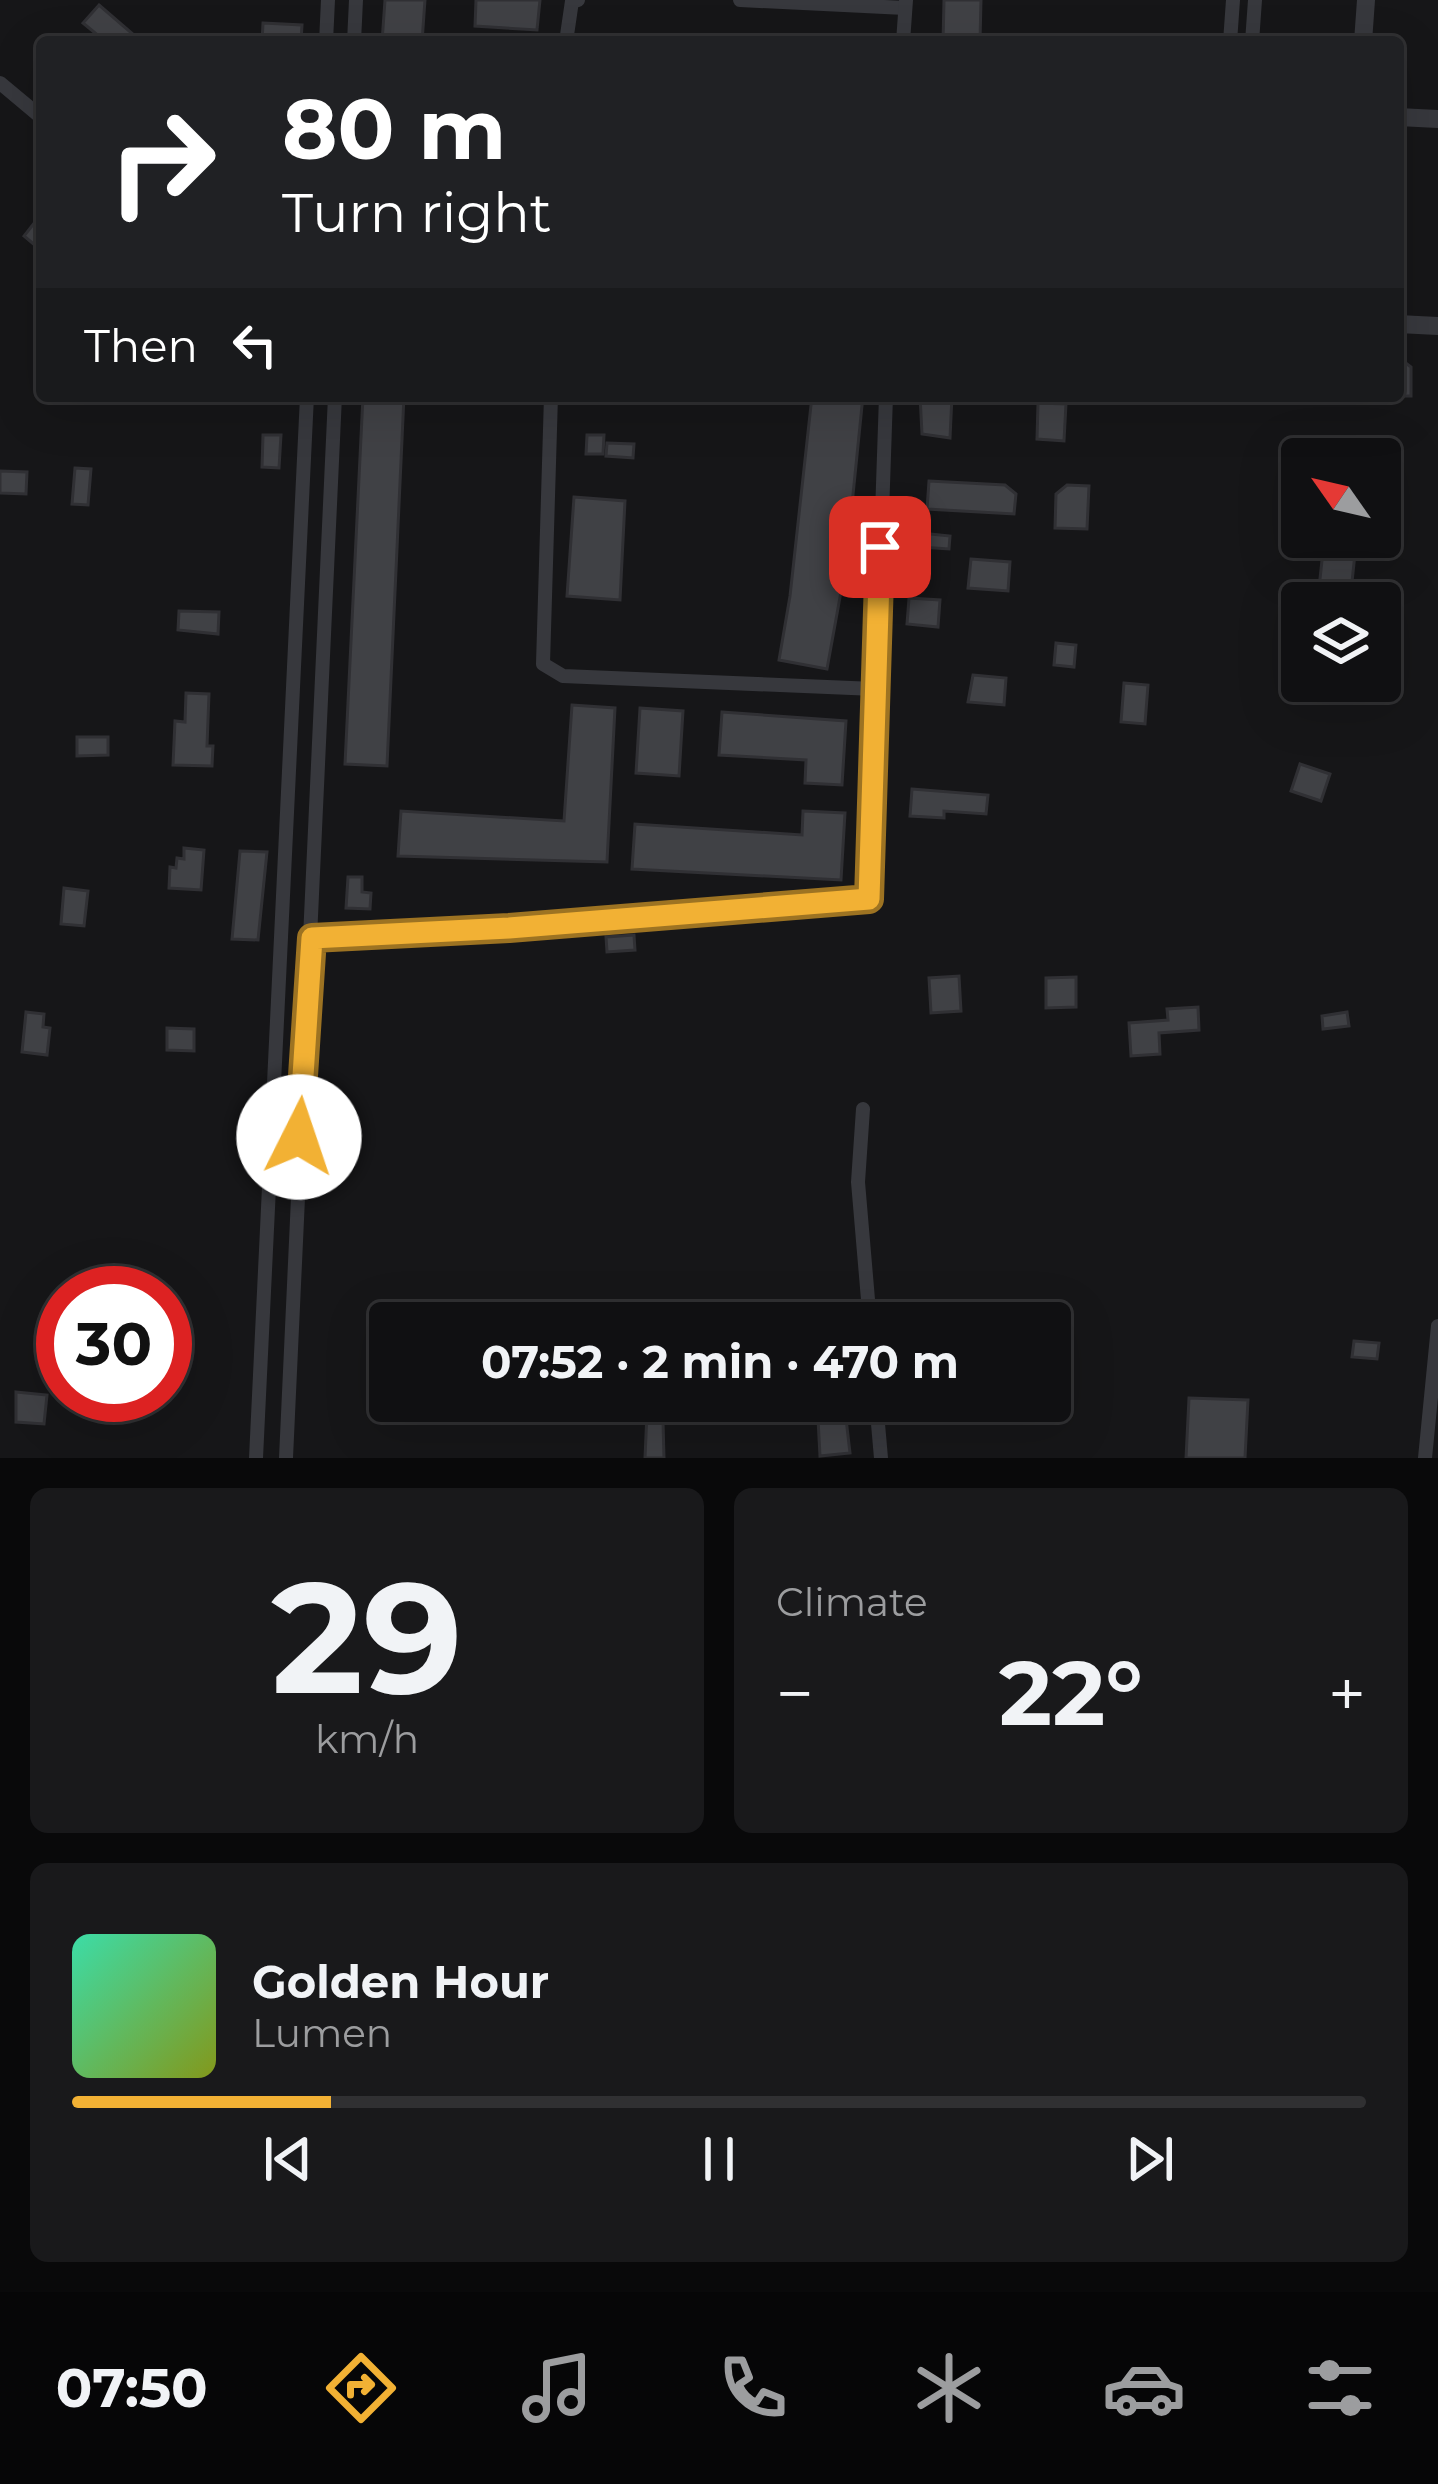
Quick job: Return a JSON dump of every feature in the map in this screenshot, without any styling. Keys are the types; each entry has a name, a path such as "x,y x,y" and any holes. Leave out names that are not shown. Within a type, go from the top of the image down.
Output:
{"street":[{"path":"326,36 328,0"},
{"path":"354,36 356,0"},
{"path":"567,36 572,2 578,0"},
{"path":"740,0 906,4 904,36"},
{"path":"1230,36 1233,0"},
{"path":"1252,36 1255,0"},
{"path":"1363,36 1366,0"},
{"path":"0,83 36,113"},
{"path":"1404,117 1438,119"},
{"path":"1404,325 1438,326"},
{"path":"256,1458 307,402"},
{"path":"286,1458 335,402"},
{"path":"551,402 544,664 563,676 875,689"},
{"path":"312,938 509,928 869,899 886,402"},
{"path":"863,1109 858,1182 868,1302"},
{"path":"1425,1458 1438,1326"},
{"path":"878,1422 881,1458"}],"building":[{"path":"385,0 425,0 422,36 382,36"},
{"path":"476,0 540,0 537,30 475,26"},
{"path":"944,0 981,0 980,36 943,36"},
{"path":"99,5 135,36 99,36 83,23"},
{"path":"263,23 302,25 301,36 262,36"},
{"path":"36,221 36,246 24,236"},
{"path":"1404,362 1411,367 1411,396 1404,396"},
{"path":"363,402 404,402 387,766 345,764"},
{"path":"811,402 862,402 846,564 827,669 779,660"},
{"path":"920,402 952,402 950,438 922,434"},
{"path":"1038,403 1066,404 1064,441 1037,439"},
{"path":"263,435 281,435 279,468 262,467"},
{"path":"587,435 604,435 603,454 586,454"},
{"path":"607,443 634,444 633,458 606,456"},
{"path":"75,468 91,469 88,505 72,504"},
{"path":"0,471 27,472 26,494 0,493"},
{"path":"929,481 1005,485 1016,494 1014,514 927,509"},
{"path":"1067,485 1089,486 1087,529 1055,528 1056,494"},
{"path":"574,497 625,501 620,600 567,596"},
{"path":"921,533 950,536 949,549 920,547"},
{"path":"1322,558 1355,558 1352,582 1320,582"},
{"path":"971,559 1010,562 1008,591 968,588"},
{"path":"909,598 940,600 938,627 907,624"},
{"path":"179,611 219,612 218,634 178,630"},
{"path":"1056,643 1076,645 1074,667 1054,665"},
{"path":"973,675 1006,678 1004,705 968,702"},
{"path":"1124,683 1148,685 1145,724 1121,722"},
{"path":"186,693 209,694 207,746 213,746 212,766 173,765 175,721 185,722"},
{"path":"572,705 615,708 607,862 398,856 401,811 564,821"},
{"path":"640,708 683,711 679,776 636,773"},
{"path":"722,712 846,721 842,785 805,783 806,760 719,755"},
{"path":"77,737 108,737 108,755 77,756"},
{"path":"1300,764 1330,774 1321,801 1291,791"},
{"path":"912,789 988,795 986,814 944,811 944,818 910,816"},
{"path":"803,811 845,813 841,880 632,869 635,824 802,835"},
{"path":"184,848 204,850 201,890 169,888 170,867 176,868 177,858 184,859"},
{"path":"240,851 267,852 258,940 232,939"},
{"path":"348,877 362,877 362,892 371,893 370,909 346,908"},
{"path":"64,888 88,891 84,926 61,924"},
{"path":"634,935 635,950 607,952 606,937"},
{"path":"959,976 961,1011 931,1013 929,978"},
{"path":"1076,977 1076,1007 1046,1008 1046,978"},
{"path":"1198,1007 1199,1030 1159,1033 1160,1054 1131,1056 1129,1023 1168,1020 1167,1009"},
{"path":"26,1012 44,1014 43,1027 50,1028 47,1055 22,1052"},
{"path":"1347,1012 1349,1026 1323,1029 1322,1016"},
{"path":"167,1028 194,1029 194,1051 167,1050"},
{"path":"1354,1341 1379,1343 1377,1359 1352,1357"},
{"path":"16,1392 36,1394 36,1422 44,1424 16,1422"},
{"path":"1189,1398 1248,1400 1245,1458 1186,1458"},
{"path":"647,1422 663,1422 664,1458 645,1458"},
{"path":"818,1422 846,1422 850,1453 820,1456"}],"route":[{"path":"299,1137 312,938 509,928 869,899 880,547"}]}
